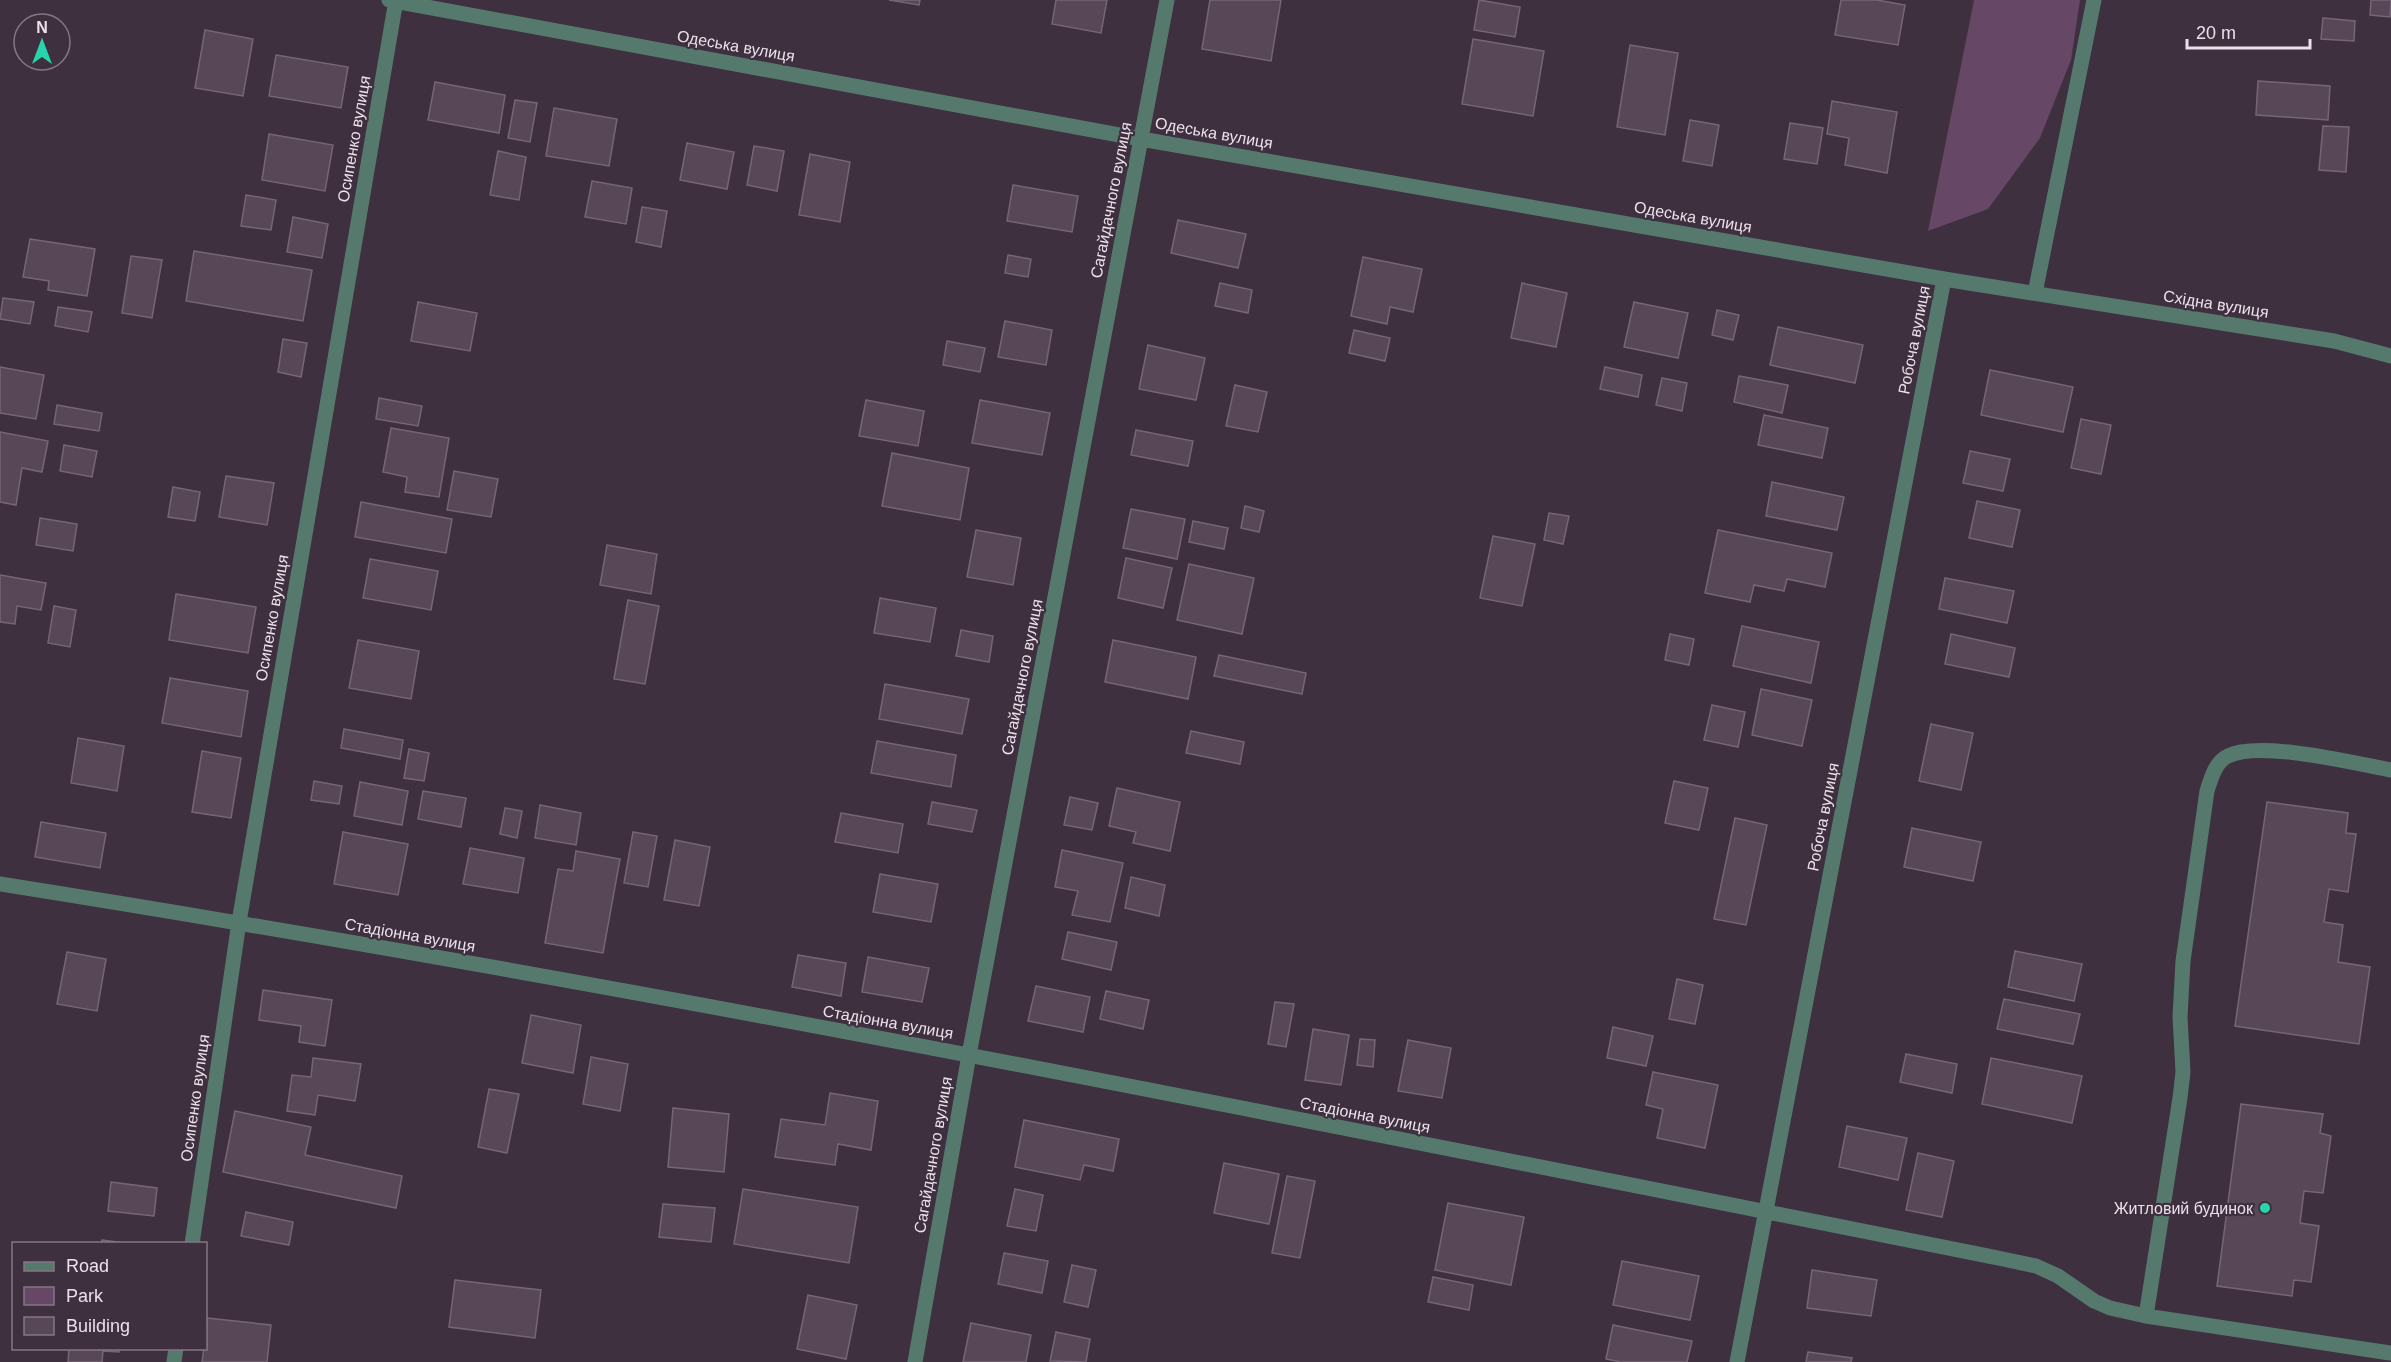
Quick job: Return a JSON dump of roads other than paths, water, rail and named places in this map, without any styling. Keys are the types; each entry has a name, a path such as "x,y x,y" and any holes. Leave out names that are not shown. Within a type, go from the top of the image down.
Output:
{"street":[{"name":"Одеська вулиця","path":"394,0 1141,139 2035,293"},
{"name":"Осипенко вулиця","path":"192,1242 239,922 394,0"},
{"name":"Сагайдачного вулиця","path":"915,1362 969,1055 1167,0"},
{"path":"2035,293 2094,0"},
{"name":"Робоча вулиця","path":"1737,1362 1944,279"},
{"name":"Східна вулиця","path":"2035,293 2334,340 2391,356"},
{"path":"2146,1316 2183,1072 2180,1017 2183,962 2207,791 2214,770 2226,757 2244,751 2268,749 2391,770"},
{"name":"Стадіонна вулиця","path":"0,884 239,922 969,1055 2036,1266 2058,1276 2094,1301 2110,1308 2146,1316 2391,1351"},
{"path":"2389,1362 2391,1351"}],"place":[{"name":"Житловий будинок","path":"2265,1208"}]}
